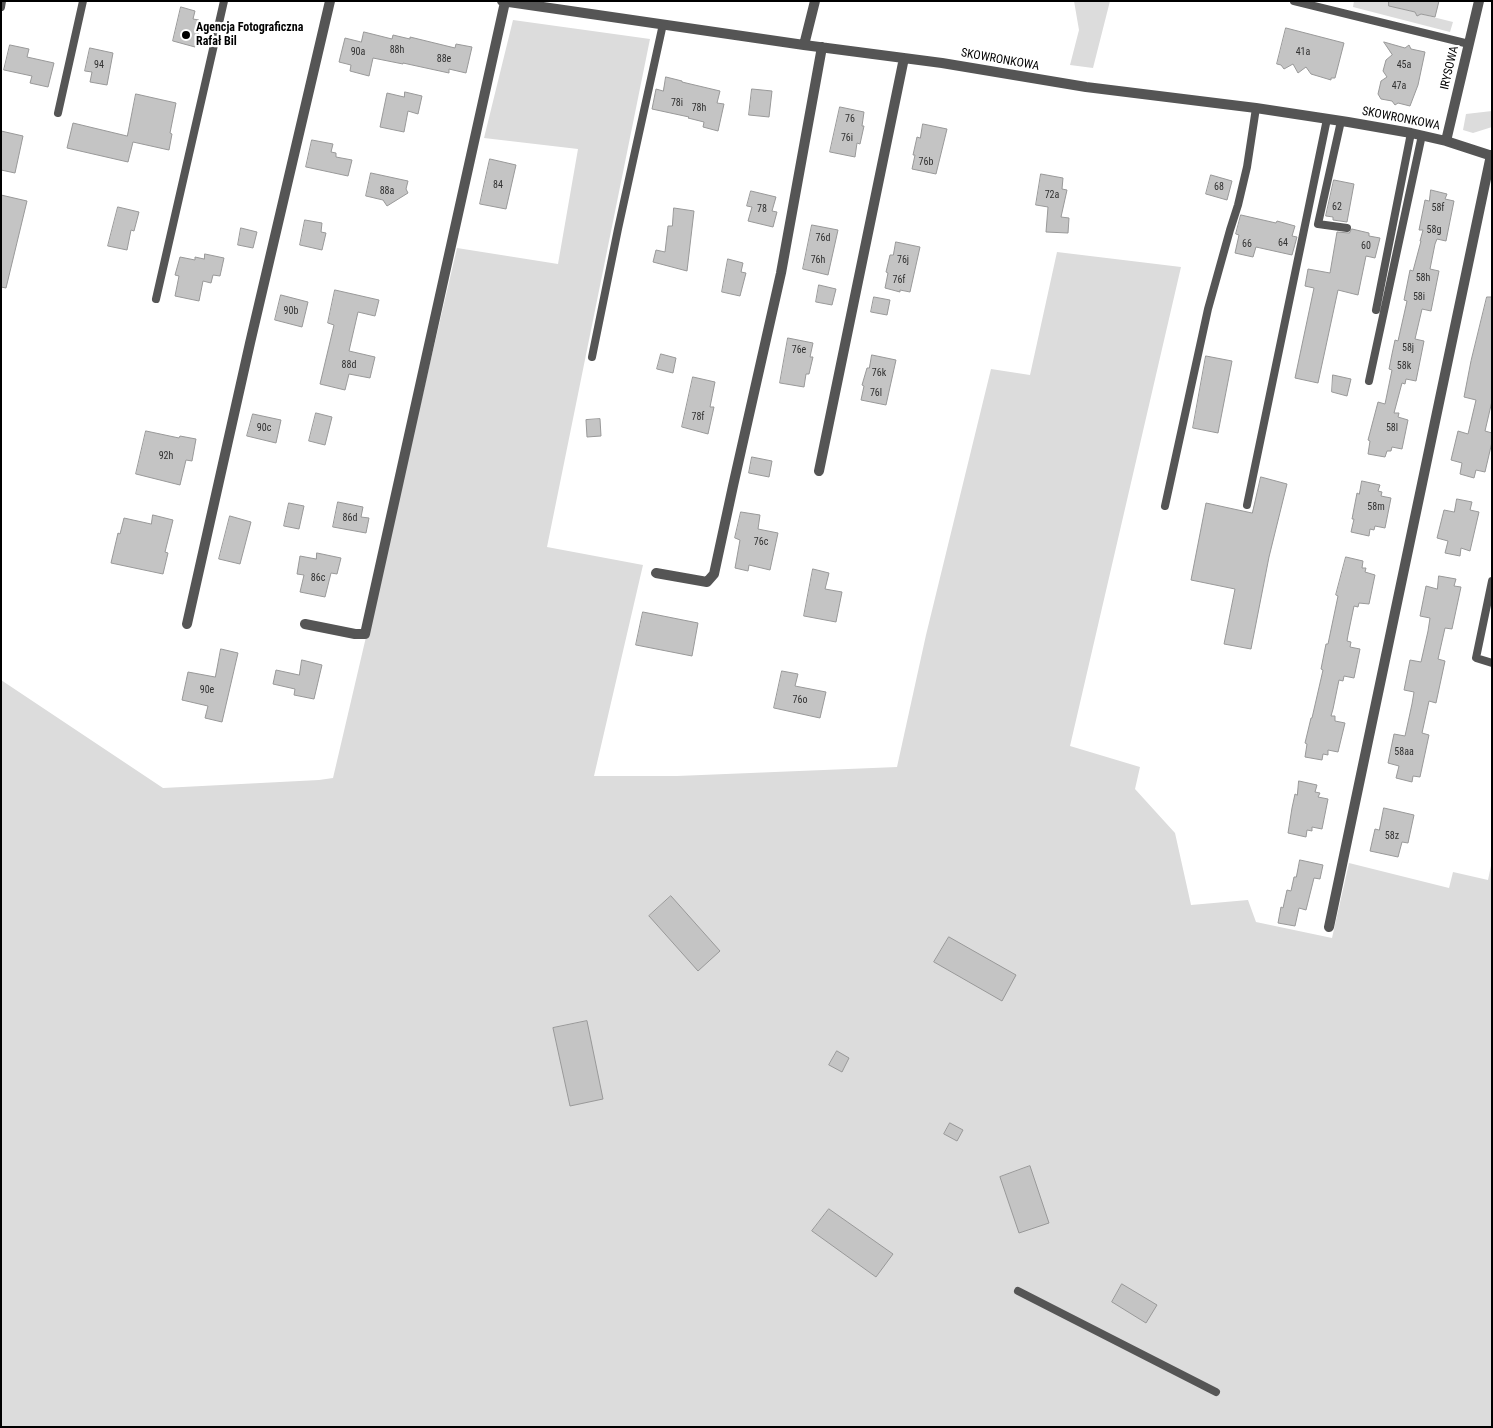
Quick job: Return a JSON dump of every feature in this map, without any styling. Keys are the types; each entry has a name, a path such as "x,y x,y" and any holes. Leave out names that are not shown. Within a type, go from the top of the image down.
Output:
{"street":[{"path":"187,624 252,334 330,1"},
{"path":"304,624 365,634 503,1"},
{"name":"SKOWRONKOWA","path":"503,1 942,63 1086,87 1256,108 1341,121 1422,135 1491,156"},
{"path":"804,45 815,1"},
{"name":"IRYSOWA","path":"1446,141 1479,1"},
{"path":"656,573 707,582 714,574 781,273 822,47"},
{"path":"819,472 904,58"},
{"path":"1329,927 1491,156"}],"lane":[{"path":"1,7 2,1"},
{"path":"58,113 83,1"},
{"path":"156,299 224,1"},
{"path":"1294,1 1469,44"},
{"path":"592,357 663,24"},
{"path":"1165,506 1208,309 1247,167 1256,108"},
{"path":"1247,505 1327,119"},
{"path":"1341,121 1318,224 1347,228"},
{"path":"1376,310 1411,133"},
{"path":"1369,381 1422,135"},
{"path":"1492,581 1476,658 1492,663"},
{"path":"1018,1291 1216,1392"}],"shaded area":[{"path":"1074,1 1110,1 1093,68 1070,65 1079,30"},
{"path":"1354,1 1403,1 1401,9 1453,22 1450,32 1353,7"},
{"path":"513,20 650,39 547,547 643,565 594,776 677,776 897,767 926,635 991,369 1030,375 1057,252 1181,267 1070,746 1140,767 1135,789 1175,833 1191,905 1248,900 1256,922 1332,938 1349,863 1449,888 1453,872 1488,880 1492,861 1492,1427 1,1427 1,680 163,788 333,778 457,248 558,264 578,149 484,138"},
{"path":"1492,111 1492,127 1473,133 1463,130 1466,114"}],"building":[{"path":"1389,1 1439,1 1435,17 1421,14 1417,16 1415,12 1389,6"},
{"name":"Agencja Fotograficzna Rafał Bil","path":"181,7 195,11 193,19 199,20 198,26 200,26 195,47 173,41"},
{"path":"1286,28 1344,43 1335,78 1331,78 1331,80 1311,74 1306,67 1298,73 1293,64 1284,69 1281,65 1277,64"},
{"path":"364,32 392,39 393,35 410,39 410,37 455,48 456,44 472,47 466,73 449,69 449,73 373,58 369,76 350,71 351,65 339,62 345,38 361,42"},
{"path":"1384,42 1405,48 1409,45 1411,49 1425,52 1418,85 1410,106 1398,103 1395,105 1392,101 1381,99 1378,94 1381,81 1387,77 1383,71 1386,60 1392,55"},
{"path":"10,45 29,49 27,57 54,63 48,87 30,83 32,76 4,70"},
{"path":"90,48 113,53 107,85 90,82 92,72 85,71"},
{"path":"666,77 720,91 717,103 724,104 718,131 703,127 704,122 689,117 652,109 656,89 663,91"},
{"path":"752,89 772,91 769,117 749,115"},
{"path":"405,92 422,96 418,114 408,111 404,132 380,127 387,93 404,97"},
{"path":"136,94 176,103 170,133 172,134 169,150 133,142 128,162 67,148 73,123 127,136"},
{"path":"840,107 864,112 862,126 864,126 860,144 857,143 855,157 830,152"},
{"path":"923,124 947,129 936,174 912,169 917,137 920,138"},
{"path":"1,131 23,136 15,173 1,170"},
{"path":"312,140 333,144 331,152 336,153 336,157 352,160 348,176 306,167"},
{"path":"490,159 516,165 506,209 480,204"},
{"path":"371,173 408,181 406,189 408,193 387,206 383,200 366,196"},
{"path":"1041,174 1063,178 1062,189 1067,190 1061,217 1069,218 1068,233 1046,232 1048,207 1036,205"},
{"path":"1211,175 1232,181 1227,200 1206,194"},
{"path":"1334,180 1354,184 1347,222 1333,220 1333,217 1326,216"},
{"path":"1431,190 1447,194 1445,199 1454,201 1446,241 1437,239 1435,244 1430,269 1439,271 1431,311 1422,309 1415,339 1424,341 1416,381 1406,379 1405,384 1402,383 1394,413 1399,413 1398,417 1408,420 1402,449 1392,447 1391,451 1387,451 1385,457 1368,454 1370,441 1368,440 1378,402 1385,404 1392,370 1389,369 1392,354 1395,340 1398,341 1407,301 1404,300 1410,270 1413,271 1421,241 1423,230 1419,230 1425,200 1429,201"},
{"path":"751,191 776,197 772,211 777,212 773,227 748,221 752,207 747,206"},
{"path":"1,195 27,201 6,288 1,287"},
{"path":"118,207 139,212 134,231 131,230 127,250 108,246"},
{"path":"674,208 694,211 687,271 653,262 656,250 665,252 668,226 672,226"},
{"path":"1241,215 1295,226 1292,236 1297,237 1292,255 1256,247 1253,257 1235,253 1239,235 1236,234"},
{"path":"305,220 322,223 321,232 326,233 322,250 300,245"},
{"path":"812,225 838,230 828,275 803,269"},
{"path":"241,228 257,232 253,248 238,245"},
{"path":"1352,229 1380,238 1375,258 1366,256 1358,295 1338,290 1318,383 1295,378 1314,288 1305,286 1308,269 1330,273 1337,232 1349,233"},
{"path":"896,242 920,247 910,292 900,290 900,292 885,288 890,255 893,255"},
{"path":"205,254 224,258 220,276 213,275 211,283 203,281 199,301 175,296 179,276 175,275 180,257 195,260 195,257 204,259"},
{"path":"728,259 743,263 741,272 746,273 740,296 722,292"},
{"path":"819,285 836,289 832,305 816,302"},
{"path":"335,290 379,300 375,316 358,312 349,351 375,357 370,378 349,374 345,390 320,384 334,325 328,323"},
{"path":"281,295 308,302 302,327 275,320"},
{"path":"874,297 890,300 887,315 871,312"},
{"path":"1487,297 1492,297 1492,401 1485,431 1492,433 1492,442 1485,472 1476,470 1474,478 1460,474 1462,463 1451,460 1458,431 1468,434 1476,400 1464,397"},
{"path":"788,338 813,343 810,357 813,357 809,374 806,374 804,387 780,383"},
{"path":"661,354 676,358 673,373 657,369"},
{"path":"872,355 896,360 886,405 861,400 864,386 862,385"},
{"path":"1206,356 1232,361 1218,433 1193,428"},
{"path":"1333,375 1351,379 1347,396 1332,392"},
{"path":"693,377 715,382 710,407 714,407 708,434 682,427"},
{"path":"316,413 332,417 325,445 309,441"},
{"path":"253,414 281,420 276,443 247,436"},
{"path":"600,419 601,436 587,437 586,420"},
{"path":"146,431 179,438 180,436 196,439 192,461 186,460 180,485 136,474"},
{"path":"752,457 772,461 769,477 749,473"},
{"path":"1261,477 1287,484 1269,557 1251,649 1224,644 1235,589 1191,580 1206,503 1252,513"},
{"path":"1362,481 1380,485 1378,491 1382,492 1381,496 1391,498 1385,528 1375,526 1374,530 1370,529 1369,536 1351,532 1357,493 1359,494"},
{"path":"1457,499 1472,502 1470,510 1479,512 1470,551 1461,548 1460,556 1445,553 1448,541 1437,538 1444,510 1454,512"},
{"path":"338,502 363,507 361,517 369,518 366,533 333,527"},
{"path":"289,503 304,506 299,529 284,526"},
{"path":"741,512 760,515 758,529 778,533 770,570 749,565 748,571 735,568 740,540 735,538"},
{"path":"153,515 173,520 165,552 168,553 163,574 111,563 118,533 120,534 124,518 151,524"},
{"path":"230,516 251,522 240,564 219,559"},
{"path":"317,553 341,558 337,574 331,573 325,597 300,592 304,575 297,574 300,556 316,559"},
{"path":"1346,557 1363,561 1362,568 1366,568 1365,572 1375,575 1369,604 1359,603 1358,607 1354,606 1347,641 1351,642 1350,647 1360,649 1354,678 1344,676 1343,681 1339,680 1331,716 1335,716 1335,721 1345,723 1338,752 1328,750 1328,755 1323,754 1322,760 1305,757 1307,744 1305,743 1323,670 1321,669 1326,644 1328,644 1338,596 1336,595"},
{"path":"813,569 829,573 825,589 842,592 836,622 804,616"},
{"path":"1439,576 1456,579 1454,586 1461,587 1452,629 1445,628 1438,659 1445,661 1436,703 1429,701 1422,733 1429,735 1420,777 1413,776 1412,782 1396,778 1399,766 1388,763 1394,734 1405,736 1412,704 1414,692 1404,690 1410,660 1421,662 1428,631 1430,618 1420,616 1426,586 1437,589"},
{"path":"643,612 698,623 692,656 636,645"},
{"path":"221,649 238,653 222,722 205,718 208,706 182,700 188,672 215,677"},
{"path":"302,660 322,665 314,699 294,695 295,689 273,684 276,670 299,675"},
{"path":"782,671 798,674 795,686 826,692 820,718 774,708"},
{"path":"1299,781 1317,785 1315,792 1320,793 1318,797 1328,799 1322,829 1312,827 1312,831 1307,830 1306,837 1288,833"},
{"path":"1384,808 1414,815 1408,843 1402,842 1398,857 1370,851 1375,829 1379,830"},
{"path":"1300,860 1323,865 1320,879 1314,878 1306,910 1299,908 1295,926 1278,923 1281,907 1283,908 1287,890 1291,891"},
{"path":"671,896 720,951 698,971 649,916"},
{"path":"949,937 1016,975 1002,1001 934,962"},
{"path":"587,1021 603,1099 570,1106 553,1028"},
{"path":"837,1051 849,1058 842,1072 829,1065"},
{"path":"950,1123 963,1130 957,1141 944,1134"},
{"path":"1030,1166 1049,1223 1019,1233 1000,1177"},
{"path":"829,1209 893,1254 876,1277 812,1231"},
{"path":"1122,1284 1157,1305 1146,1323 1112,1302"}],"place":[{"name":"Agencja Fotograficzna Rafał Bil","path":"186,35"}]}
